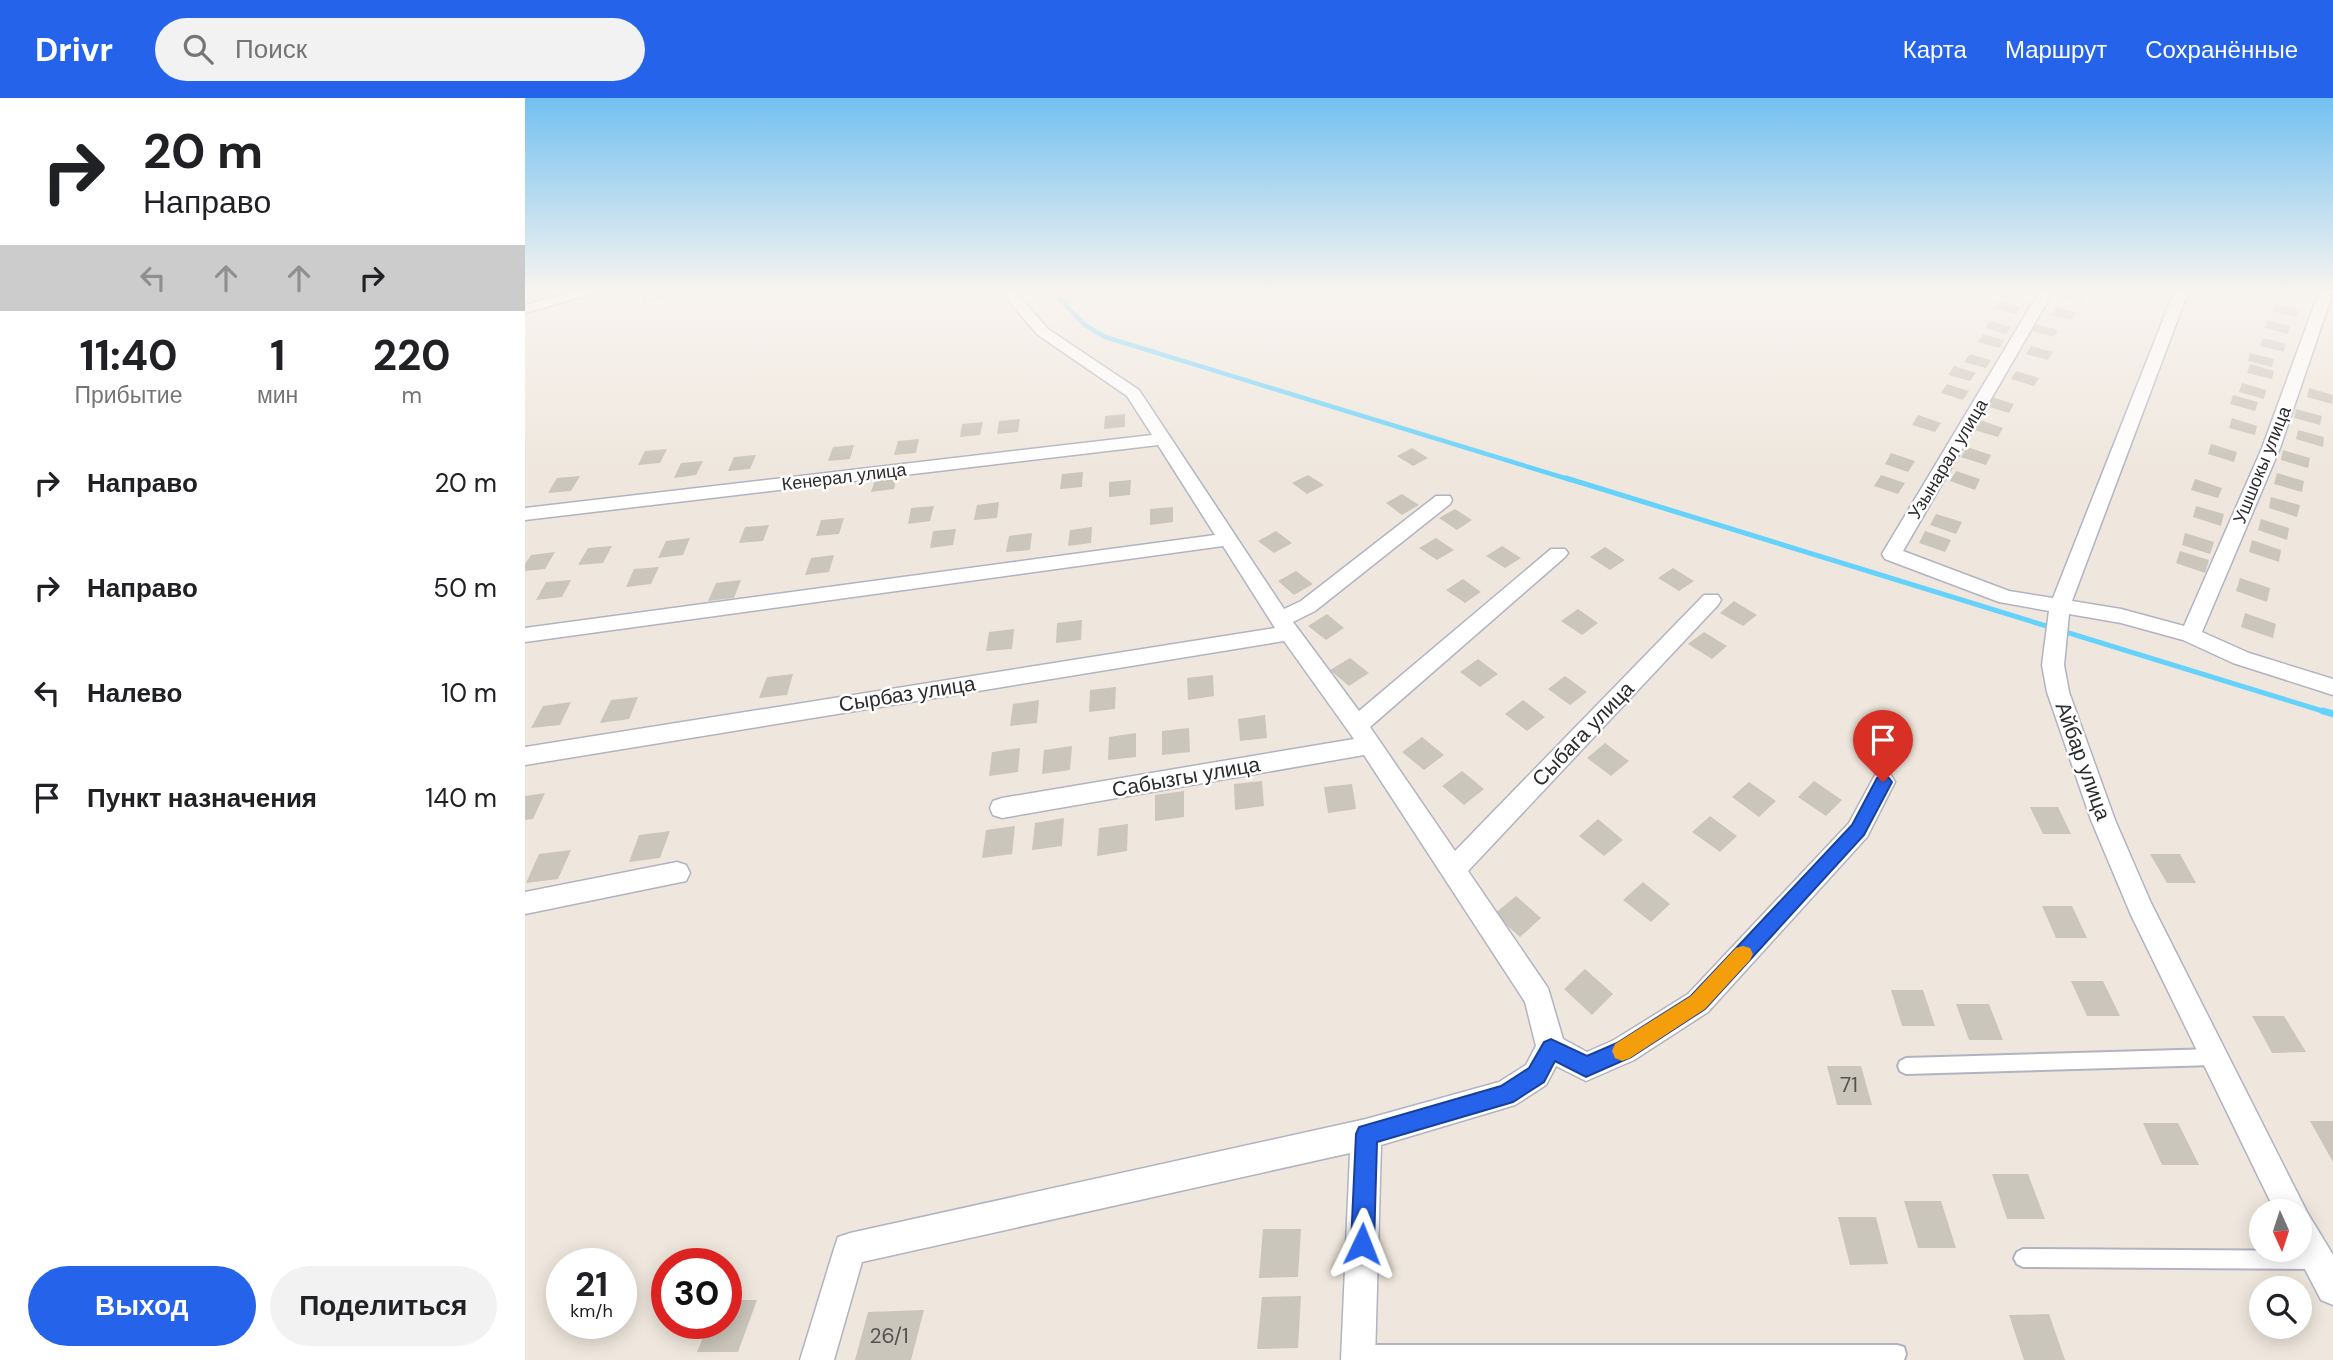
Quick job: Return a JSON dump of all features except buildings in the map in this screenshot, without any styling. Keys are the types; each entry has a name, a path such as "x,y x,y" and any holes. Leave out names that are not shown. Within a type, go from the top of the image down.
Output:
{"street":[{"path":"817,1360 850,1249 1366,1134 1506,1095 1536,1075 1551,1048 1538,997 1357,725 1285,626 1133,393 1072,351"},
{"name":"Узынарал улица","path":"2011,351 1892,554 2006,597 2060,605"},
{"name":"Айбар улица","path":"2158,351 2060,605 2053,665 2057,692 2103,820 2140,907 2286,1199"},
{"name":"Ушшокы улица","path":"2190,635 2271,448 2305,351"},
{"name":"Кенерал улица","path":"525,514 1163,439"},
{"name":"Сырбаз улица","path":"525,756 1285,626 1444,500"},
{"path":"525,635 1229,540"},
{"path":"1357,725 1557,553"},
{"name":"Сыбага улица","path":"1454,869 1711,600"},
{"path":"2060,605 2121,616 2190,635 2241,658 2333,687"},
{"name":"Сабызгы улица","path":"1002,808 1370,745"},
{"path":"1551,1048 1586,1067 1624,1050 1698,1003 1858,830 1883,782"},
{"path":"525,903 677,873"},
{"path":"1358,1357 1366,1134"},
{"path":"2312,1250 2333,1289"}],"lane":[{"path":"1906,1066 2214,1057"},
{"path":"2023,1258 2317,1260"},
{"path":"1358,1357 1897,1354"}],"waterway":[{"path":"1150,351 1571,480"},
{"path":"1566,478 2329,713"},
{"path":"2323,711 2333,714"}],"slow traffic":[{"path":"1622,1051 1698,1003 1743,954"}],"route":[{"path":"1362,1244 1366,1134 1506,1095 1536,1075 1551,1048 1586,1067 1624,1050 1698,1003 1858,830 1883,782"}]}
